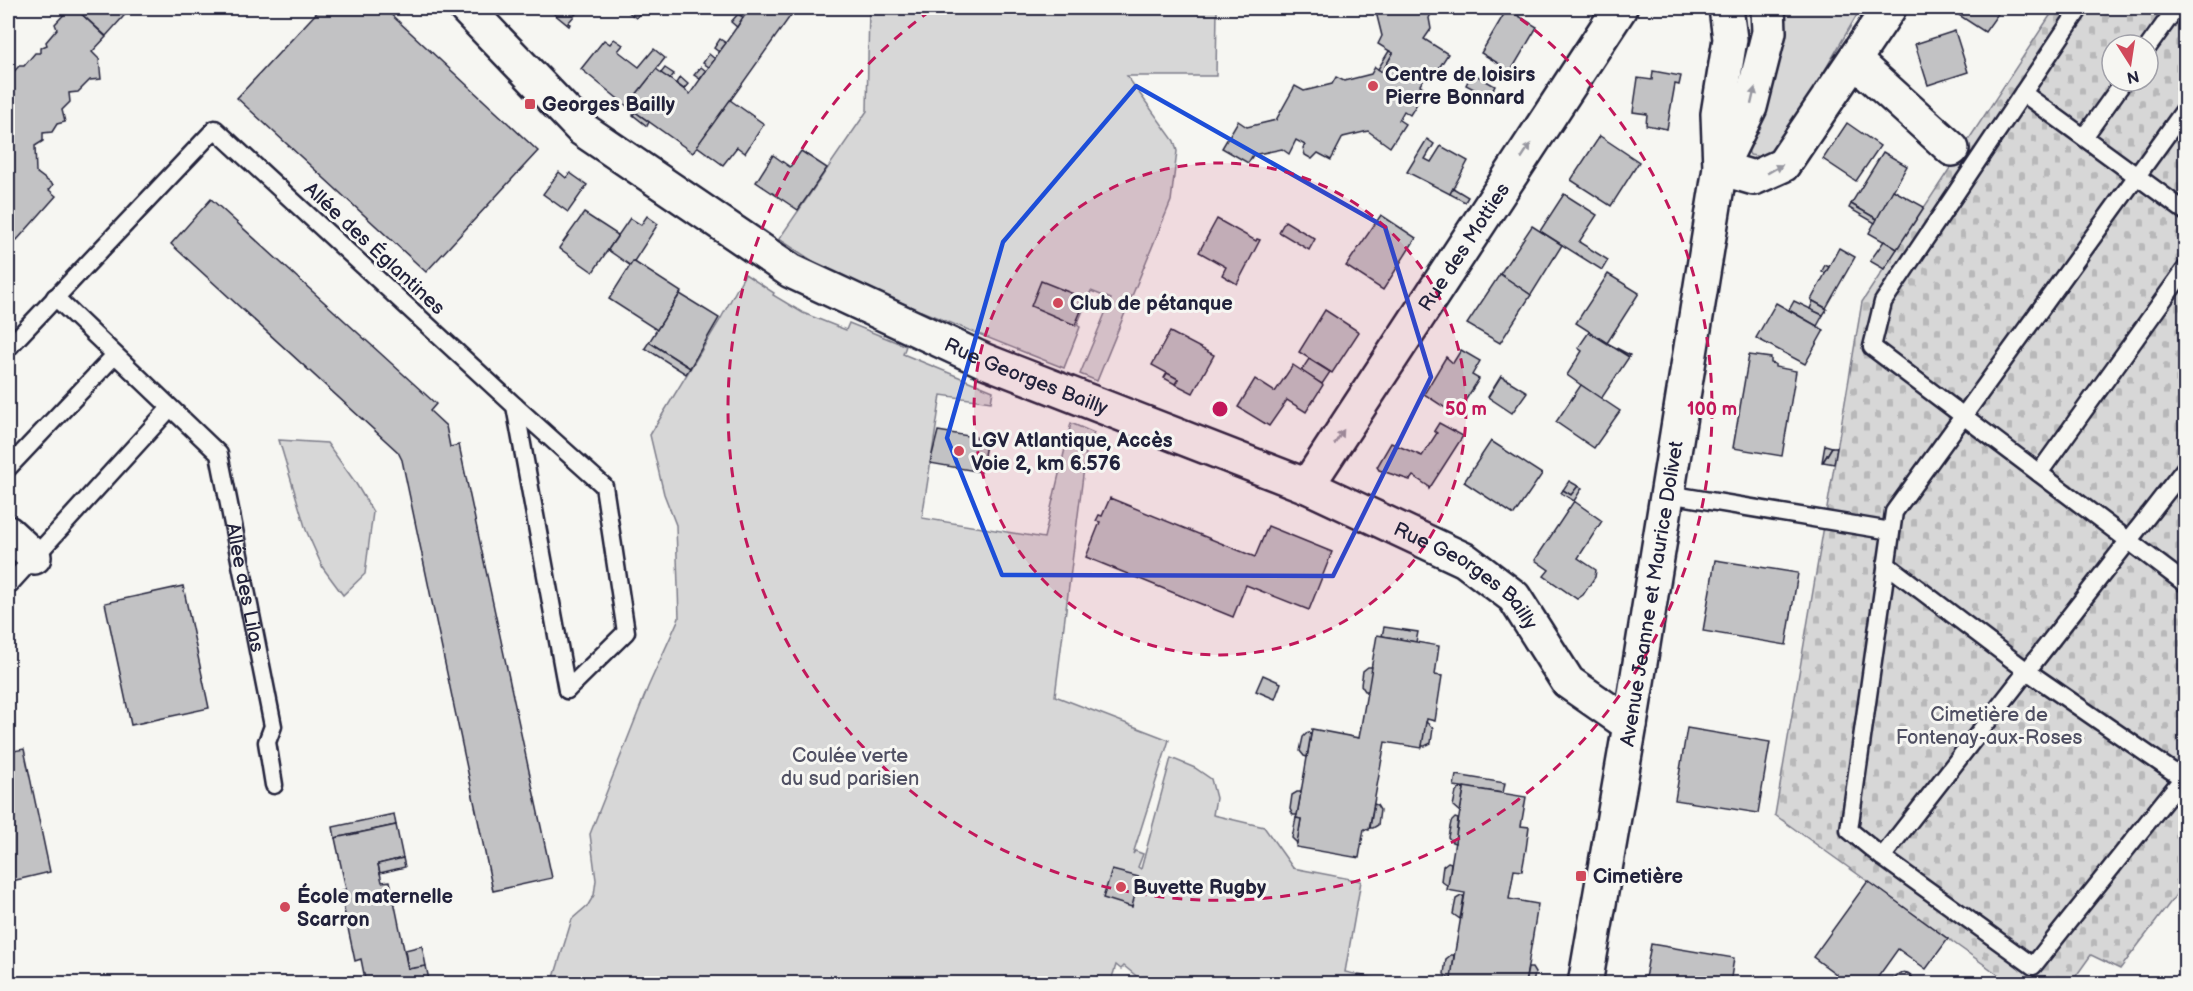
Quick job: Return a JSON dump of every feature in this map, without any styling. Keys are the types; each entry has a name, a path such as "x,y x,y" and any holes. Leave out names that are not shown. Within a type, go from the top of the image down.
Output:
{"street":[{"name":"Rue Georges Bailly","path":"466,8 582,129 791,271 985,362 1307,486 1465,560 1514,597 1568,682 1630,725"},
{"name":"Rue des Motties","path":"1307,486 1620,8"},
{"name":"Avenue Jeanne et Maurice Dolivet","path":"1585,984 1630,725 1720,168 1718,114 1730,39 1726,8"},
{"name":"Avenue Jeanne et Maurice Dolivet","path":"1720,168 1750,107 1769,32 1768,8"},
{"path":"1720,168 1754,178 1783,165 1889,8"},
{"path":"1855,61 1952,149"},
{"path":"8,533 34,557"}],"lane":[{"path":"2080,8 1883,302 1872,347 2186,584"},
{"path":"2158,33 2176,8"},
{"path":"2023,93 2186,212"},
{"path":"2084,137 2115,93"},
{"path":"1886,564 2027,671 2184,776 2032,966 1849,831 1886,564 1894,512 2186,108"},
{"name":"Allée des Églantines","path":"8,348 215,129 515,406"},
{"path":"2039,473 2186,268"},
{"name":"Allée des Lilas","path":"55,297 219,454 273,726 267,742 274,785"},
{"path":"8,468 115,355"},
{"path":"515,406 604,486 626,632 567,690 515,406"},
{"path":"8,586 170,408"},
{"path":"1882,857 2186,467"},
{"path":"1668,494 1891,531"}],"highlighted area":[{"path":"1136,86 1385,227 1431,377 1333,576 1002,575 947,438 1003,242"}],"green space":[{"path":"869,8 1217,8 1216,76 1127,76 1174,141 1177,151 1171,201 1097,381 1080,374 1111,299 1091,291 1077,325 1080,327 1064,368 921,311 918,319 828,271 779,239 867,111"},
{"path":"1780,8 1861,8 1784,141 1767,158 1750,155 1746,146"},
{"name":"Cimetière de Fontenay-aux-Roses","path":"2055,8 2185,8 2185,883 2120,969 2091,955 2071,983 2010,983 1775,815 1862,302"},
{"name":"Coulée verte du sud parisien","path":"745,274 774,293 773,295 803,313 846,330 849,323 906,346 903,354 993,391 991,402 941,395 922,518 1044,538 1071,423 1094,433 1086,452 1055,696 1169,740 1133,854 1135,851 1143,854 1138,867 1141,869 1171,758 1195,768 1211,779 1216,798 1213,815 1264,827 1293,868 1361,881 1345,972 1378,979 1377,984 1145,983 1124,966 1121,969 1116,965 1110,984 552,984 572,919 588,905 594,895 596,880 590,834 648,687 679,618 676,525 664,494 650,435 720,320"},
{"path":"279,440 327,443 373,512 365,574 343,595 323,568 306,530"}],"building":[{"path":"70,8 75,8 106,37 92,52 99,59 101,79 90,80 78,92 69,93 70,102 62,110 65,122 57,124 52,132 43,133 43,141 35,146 36,172 53,185 49,190 56,196 17,240 8,232 8,78 19,66 24,66 35,53 40,53 40,48 47,45 46,42 57,29 55,24"},
{"path":"75,8 131,8 106,36"},
{"path":"321,8 384,8 538,151 426,272 237,98"},
{"path":"547,8 581,8 568,23 569,26"},
{"path":"638,8 642,11 636,18 626,10"},
{"path":"750,8 796,8 693,153 627,106 656,69 690,94"},
{"name":"Centre de loisirs Pierre Bonnard","path":"1375,8 1430,8 1433,10 1429,18 1431,29 1424,39 1448,54 1432,79 1426,75 1420,85 1426,89 1410,115 1404,111 1399,120 1405,124 1390,147 1368,131 1343,137 1331,160 1318,153 1312,159 1305,155 1303,148 1305,145 1296,140 1289,154 1282,149 1253,155 1248,163 1222,148 1238,121 1247,127 1276,120 1295,86 1304,91 1332,84 1336,77 1344,81 1371,74 1375,67 1382,72 1393,53 1378,44 1382,36"},
{"path":"1948,8 2002,8 1985,32"},
{"path":"1507,9 1537,27 1511,71 1481,53"},
{"path":"738,14 743,17 737,27 731,22"},
{"path":"1955,31 1968,72 1928,85 1915,44"},
{"path":"614,39 623,45 618,51 639,67 654,49 665,58 627,106 581,69 604,40 610,44"},
{"path":"720,39 726,43 719,52 714,48"},
{"path":"1389,51 1393,53 1382,72 1378,69"},
{"path":"709,54 715,59 709,67 703,63"},
{"path":"701,67 706,71 700,79 694,75"},
{"path":"665,68 674,74 670,79 661,73"},
{"path":"1653,71 1681,76 1679,85 1675,84 1667,129 1646,125 1647,114 1633,112 1638,78 1652,80"},
{"path":"1472,73 1495,86 1489,97 1466,85"},
{"path":"680,77 688,84 684,89 676,83"},
{"path":"730,100 764,124 745,153 737,147 723,165 697,146"},
{"path":"635,112 649,122 647,126 633,115"},
{"path":"1847,123 1880,146 1856,181 1823,159"},
{"path":"1600,136 1639,162 1611,206 1571,180"},
{"path":"1427,139 1434,144 1425,159 1431,162 1441,146 1468,161 1450,194 1407,172"},
{"path":"801,151 827,168 798,210 756,182 773,155 790,167"},
{"path":"1883,152 1907,166 1877,219 1851,204"},
{"path":"559,172 566,178 570,173 587,185 568,212 543,194"},
{"path":"1453,188 1468,197 1465,202 1450,194"},
{"path":"1893,190 1924,207 1897,249 1869,233"},
{"path":"1564,194 1597,215 1579,242 1608,260 1602,270 1540,231"},
{"path":"211,199 436,404 430,411 446,426 450,447 459,445 552,878 493,891 402,460 398,452 171,244"},
{"path":"1851,204 1877,219 1875,223 1849,208"},
{"path":"584,213 618,235 593,272 559,248"},
{"path":"1381,215 1416,238 1383,290 1346,266"},
{"path":"647,216 658,224 631,266 608,250 630,218 641,225"},
{"path":"1217,219 1256,241 1260,240 1237,284 1222,275 1226,267 1199,252"},
{"path":"1285,221 1315,239 1309,250 1279,232"},
{"path":"1532,226 1562,245 1531,295 1500,274"},
{"path":"1884,241 1897,249 1884,269 1870,261"},
{"path":"1839,248 1855,257 1826,308 1811,300"},
{"path":"633,261 681,292 657,330 609,299"},
{"path":"1825,265 1829,267 1825,273 1822,271"},
{"path":"1500,274 1531,295 1500,343 1467,324"},
{"path":"1608,274 1639,293 1607,343 1576,323"},
{"name":"Club de pétanque","path":"1041,281 1086,299 1075,325 1031,306"},
{"path":"680,294 719,318 690,368 649,342"},
{"path":"1794,301 1823,315 1817,326 1789,310"},
{"path":"1813,301 1827,309 1823,315 1810,309"},
{"path":"1776,303 1824,330 1805,364 1756,338"},
{"path":"1325,310 1359,332 1332,373 1299,352"},
{"path":"1170,332 1214,355 1193,393 1175,384 1178,379 1152,365"},
{"path":"1589,332 1629,357 1601,399 1567,375 1582,351 1578,348"},
{"path":"649,342 690,368 686,374 645,348"},
{"path":"1608,343 1630,355 1629,357"},
{"path":"1461,350 1480,361 1472,375 1479,379 1456,415 1424,394 1446,357 1453,363"},
{"path":"1749,355 1771,358 1771,363 1775,364 1775,367 1796,371 1782,456 1733,448"},
{"path":"1309,359 1330,372 1322,384 1301,371"},
{"path":"1293,365 1323,385 1306,412 1287,400 1269,426 1238,407 1255,379 1275,392"},
{"path":"1167,373 1178,379 1175,384 1164,378"},
{"path":"1501,376 1527,392 1512,413 1488,397"},
{"path":"1581,385 1620,411 1594,448 1556,422"},
{"path":"1439,423 1463,436 1429,489 1413,476 1410,480 1379,470 1377,467 1391,443 1422,456 1437,433 1434,431"},
{"name":"LGV Atlantique, Accès Voie 2, km 6.576","path":"938,431 987,439 981,472 930,463"},
{"path":"1491,441 1542,474 1514,515 1464,482"},
{"path":"1825,445 1832,447 1822,462"},
{"path":"1832,447 1837,447 1834,464 1823,462"},
{"path":"1569,481 1578,486 1571,495 1563,490"},
{"path":"1578,486 1582,488 1574,501 1561,493 1563,490 1571,495"},
{"path":"1110,498 1255,557 1268,526 1332,552 1309,610 1246,585 1233,617 1086,557 1100,522 1096,521 1099,515 1102,516"},
{"path":"1574,501 1602,521 1578,558 1596,570 1595,577 1583,595 1577,599 1544,576 1549,570 1535,560"},
{"path":"1715,560 1798,573 1786,645 1703,631"},
{"path":"183,586 209,708 131,725 105,603"},
{"path":"1384,627 1418,632 1416,642 1382,636"},
{"path":"1377,635 1439,646 1435,675 1442,676 1435,721 1427,719 1422,748 1385,742 1369,830 1364,829 1359,858 1296,847 1301,819 1296,818 1312,729 1359,738"},
{"path":"1372,667 1368,691 1365,691 1361,685 1363,671"},
{"path":"1263,675 1281,683 1275,699 1256,691"},
{"path":"1426,722 1433,728 1431,743 1422,746"},
{"path":"1687,728 1770,742 1758,813 1675,800"},
{"path":"1308,732 1311,733 1307,757 1300,751 1303,737"},
{"path":"24,749 50,872 8,882 8,752"},
{"path":"1456,775 1505,783 1503,793 1454,786"},
{"path":"1464,787 1526,797 1521,826 1529,827 1526,849 1522,871 1514,870 1509,899 1538,904 1525,984 1456,984 1450,981 1465,893 1447,890"},
{"path":"1461,788 1464,789 1460,812 1453,806 1456,792"},
{"path":"1301,792 1297,815 1293,815 1290,809 1292,795"},
{"path":"1374,804 1380,810 1378,825 1370,828"},
{"path":"394,814 396,825 335,838 333,827"},
{"path":"1296,818 1301,819 1297,843 1292,838"},
{"path":"1455,818 1458,819 1455,843 1448,837 1451,822"},
{"path":"396,825 403,858 378,864 382,882 390,881 408,969 426,966 430,984 345,984 365,979 361,959 355,961 340,891 346,889 335,838"},
{"path":"403,858 405,867 380,873 378,864"},
{"path":"1448,862 1451,863 1448,886 1441,881 1443,866"},
{"name":"Buvette Rugby","path":"1112,870 1139,877 1132,907 1103,898"},
{"path":"1868,881 1948,939 1926,969 1898,949 1873,984 1829,984 1836,974 1813,957"},
{"path":"1464,896 1460,919 1453,914 1456,899"},
{"path":"1651,944 1734,958 1730,984 1644,984"},
{"path":"422,946 426,966 408,969 405,950"},
{"path":"1454,955 1451,979 1444,974 1446,959"},
{"path":"1528,968 1532,968 1535,973 1533,984 1525,984"}],"place":[{"name":"Centre de loisirs Pierre Bonnard","path":"1373,86"},
{"name":"Georges Bailly","path":"530,104"},
{"name":"Club de pétanque","path":"1058,303"},
{"name":"LGV Atlantique, Accès Voie 2, km 6.576","path":"959,451"},
{"name":"Cimetière","path":"1581,876"},
{"name":"Buvette Rugby","path":"1121,887"},
{"name":"École maternelle Scarron","path":"285,907"}]}
